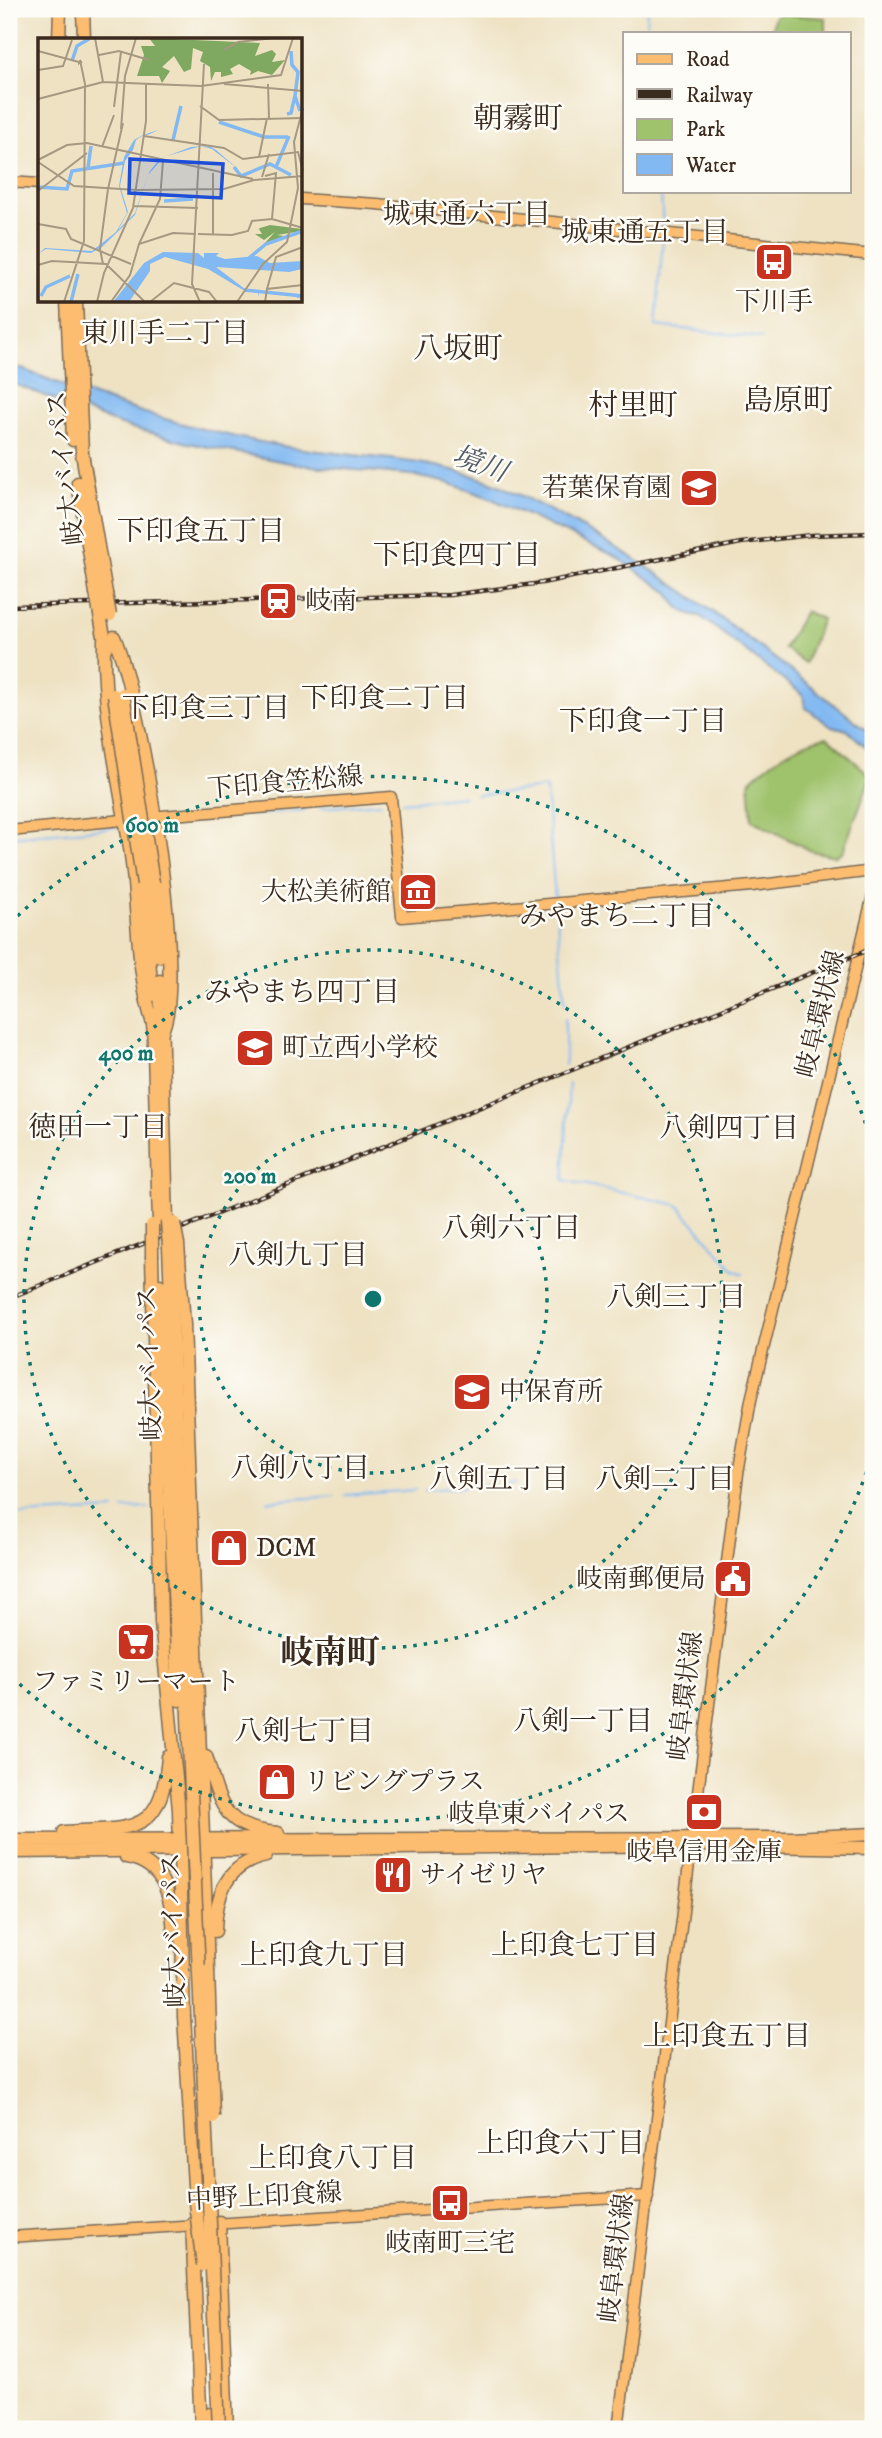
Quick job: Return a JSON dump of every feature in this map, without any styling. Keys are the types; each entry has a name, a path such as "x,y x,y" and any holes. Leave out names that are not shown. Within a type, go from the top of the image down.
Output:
{"highway":[{"path":"59,38 60,9"},
{"path":"66,9 66,38"},
{"path":"76,9 77,38"},
{"path":"83,9 84,38"},
{"path":"61,303 72,338"},
{"name":"岐大バイパス","path":"67,303 72,338 78,452 148,883 158,1028 164,1250 210,2429"},
{"name":"岐大バイパス","path":"72,338 76,303"},
{"path":"72,338 84,303"},
{"path":"119,695 156,816 170,990 167,1020 158,1028 140,963 119,773 119,695"},
{"path":"163,1222 161,1622 185,1846 184,2013"},
{"path":"164,1250 184,1324 211,1970 212,2296"},
{"name":"岐大バイパス","path":"169,1381 219,2429"},
{"path":"9,1840 16,1835 120,1828 145,1821 160,1802 165,1788 171,1727"},
{"path":"200,1739 217,1798 231,1818 255,1829 316,1845"},
{"name":"岐阜東バイパス","path":"185,1846 692,1840 873,1835"},
{"path":"9,1840 185,1846"},
{"name":"岐阜東バイパス","path":"692,1840 873,1847"},
{"path":"211,1970 216,1906 230,1875 254,1859 316,1845"},
{"path":"9,1852 83,1852 185,1846"},
{"path":"83,1852 88,1856 129,1857 145,1864 162,1880 172,1903 184,2013 195,2203 203,2265"},
{"path":"219,2222 227,2429"},
{"path":"192,2223 201,2429"}],"main road":[{"path":"9,182 38,184"},
{"path":"303,199 377,204 873,255"},
{"name":"下印食笠松線","path":"9,831 391,797 402,917 752,886 873,871"},
{"name":"岐阜環状線","path":"618,2429 722,1588 751,1400 873,895"},
{"name":"中野上印食線","path":"9,2237 192,2223 648,2196"}],"green space":[{"path":"778,14 826,18 826,32 772,32 774,18"},
{"path":"805,611 822,619 805,663 784,648"},
{"path":"827,737 871,776 843,851 835,856 811,851 752,820 749,782 785,754 805,743"}],"water":[{"path":"9,364 108,401 207,430 303,449 434,466 503,487 595,535 714,613 866,729 873,736 873,753 847,730 829,725 805,707 803,695 700,616 681,609 669,593 615,556 490,498 448,483 410,475 300,465 188,443 121,425 9,382"}],"waterway":[{"path":"646,32 647,9"},
{"path":"661,192 663,230"},
{"path":"663,239 656,326 762,338"},
{"path":"476,795 546,788 555,898"},
{"path":"402,802 464,796"},
{"path":"320,808 381,803"},
{"path":"252,815 305,810"},
{"path":"161,824 230,817"},
{"path":"9,837 120,827"},
{"path":"556,908 565,1003"},
{"path":"565,1018 565,1065"},
{"path":"569,1083 564,1180 678,1205 733,1269 743,1274"},
{"path":"500,1484 516,1483"},
{"path":"425,1490 490,1485"},
{"path":"345,1495 415,1490"},
{"path":"268,1501 335,1496"},
{"path":"123,1509 148,1508"},
{"path":"20,1515 114,1510"}],"railway":[{"path":"9,606 450,595 542,583 741,543 811,535 873,533"},
{"path":"9,1298 873,948"}],"place":[{"name":"下川手","path":"774,262"},
{"name":"若葉保育園","path":"699,488"},
{"name":"岐南","path":"278,601"},
{"name":"大松美術館","path":"418,892"},
{"name":"町立西小学校","path":"255,1048"},
{"name":"中保育所","path":"472,1392"},
{"name":"DCM","path":"229,1548"},
{"name":"岐南郵便局","path":"733,1579"},
{"name":"ファミリーマート","path":"136,1642"},
{"name":"リビングプラス","path":"277,1782"},
{"name":"岐阜信用金庫","path":"704,1812"},
{"name":"サイゼリヤ","path":"393,1875"},
{"name":"岐南町三宅","path":"450,2203"}],"district":[{"name":"朝霧町","path":"518,119"},
{"name":"城東通六丁目","path":"467,214"},
{"name":"城東通五丁目","path":"645,232"},
{"name":"東川手二丁目","path":"165,333"},
{"name":"八坂町","path":"458,349"},
{"name":"島原町","path":"788,401"},
{"name":"村里町","path":"633,406"},
{"name":"下印食五丁目","path":"201,531"},
{"name":"下印食四丁目","path":"457,555"},
{"name":"下印食二丁目","path":"385,698"},
{"name":"下印食三丁目","path":"206,708"},
{"name":"下印食一丁目","path":"643,721"},
{"name":"みやまち二丁目","path":"617,916"},
{"name":"みやまち四丁目","path":"302,992"},
{"name":"徳田一丁目","path":"98,1127"},
{"name":"八剣四丁目","path":"729,1128"},
{"name":"八剣六丁目","path":"511,1228"},
{"name":"八剣九丁目","path":"298,1255"},
{"name":"八剣三丁目","path":"676,1297"},
{"name":"八剣八丁目","path":"300,1468"},
{"name":"八剣五丁目","path":"499,1479"},
{"name":"八剣二丁目","path":"665,1479"},
{"name":"岐南町","path":"330,1653"},
{"name":"八剣一丁目","path":"583,1721"},
{"name":"八剣七丁目","path":"304,1731"},
{"name":"上印食七丁目","path":"575,1945"},
{"name":"上印食九丁目","path":"324,1955"},
{"name":"上印食五丁目","path":"727,2036"},
{"name":"上印食六丁目","path":"561,2143"},
{"name":"上印食八丁目","path":"333,2158"}],"water label":[{"name":"境川","path":"480,464"}]}
